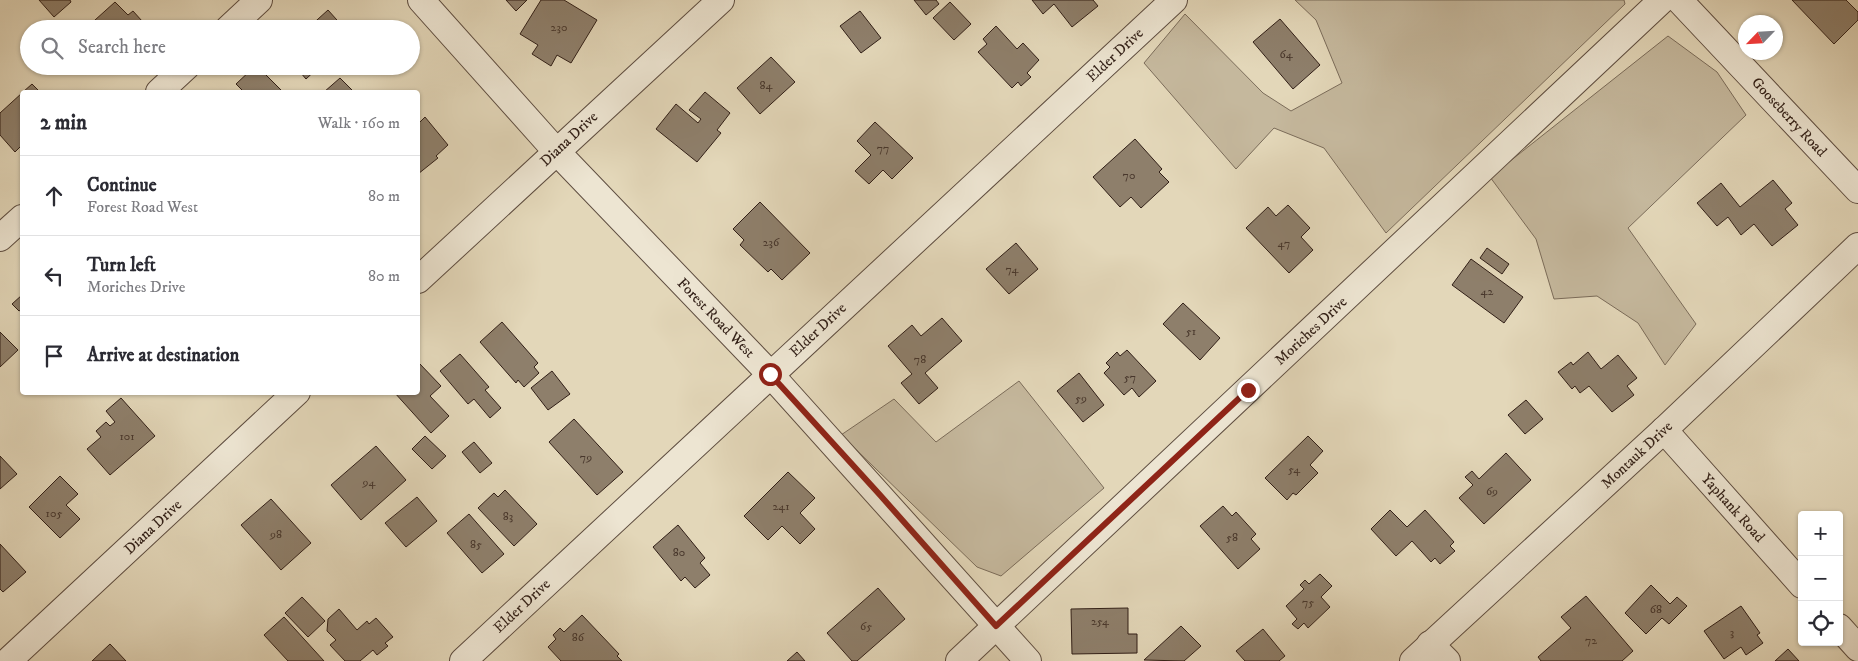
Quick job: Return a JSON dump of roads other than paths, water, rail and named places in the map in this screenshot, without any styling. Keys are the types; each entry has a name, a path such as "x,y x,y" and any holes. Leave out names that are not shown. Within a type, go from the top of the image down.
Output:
{"street":[{"path":"238,20 259,0"},
{"name":"Forest Road West","path":"420,0 556,150 770,374 1028,661"},
{"name":"Diana Drive","path":"420,278 556,150 721,0"},
{"name":"Elder Drive","path":"463,661 1174,0"},
{"name":"Moriches Drive","path":"959,661 1662,0"},
{"name":"Gooseberry Road","path":"1679,0 1858,190"},
{"path":"161,90 177,75"},
{"path":"0,238 20,220"},
{"name":"Montauk Drive","path":"1430,656 1858,246"},
{"name":"Diana Drive","path":"8,661 294,395"},
{"name":"Yaphank Road","path":"1664,430 1798,581"},
{"path":"1843,631 1858,648"}]}
